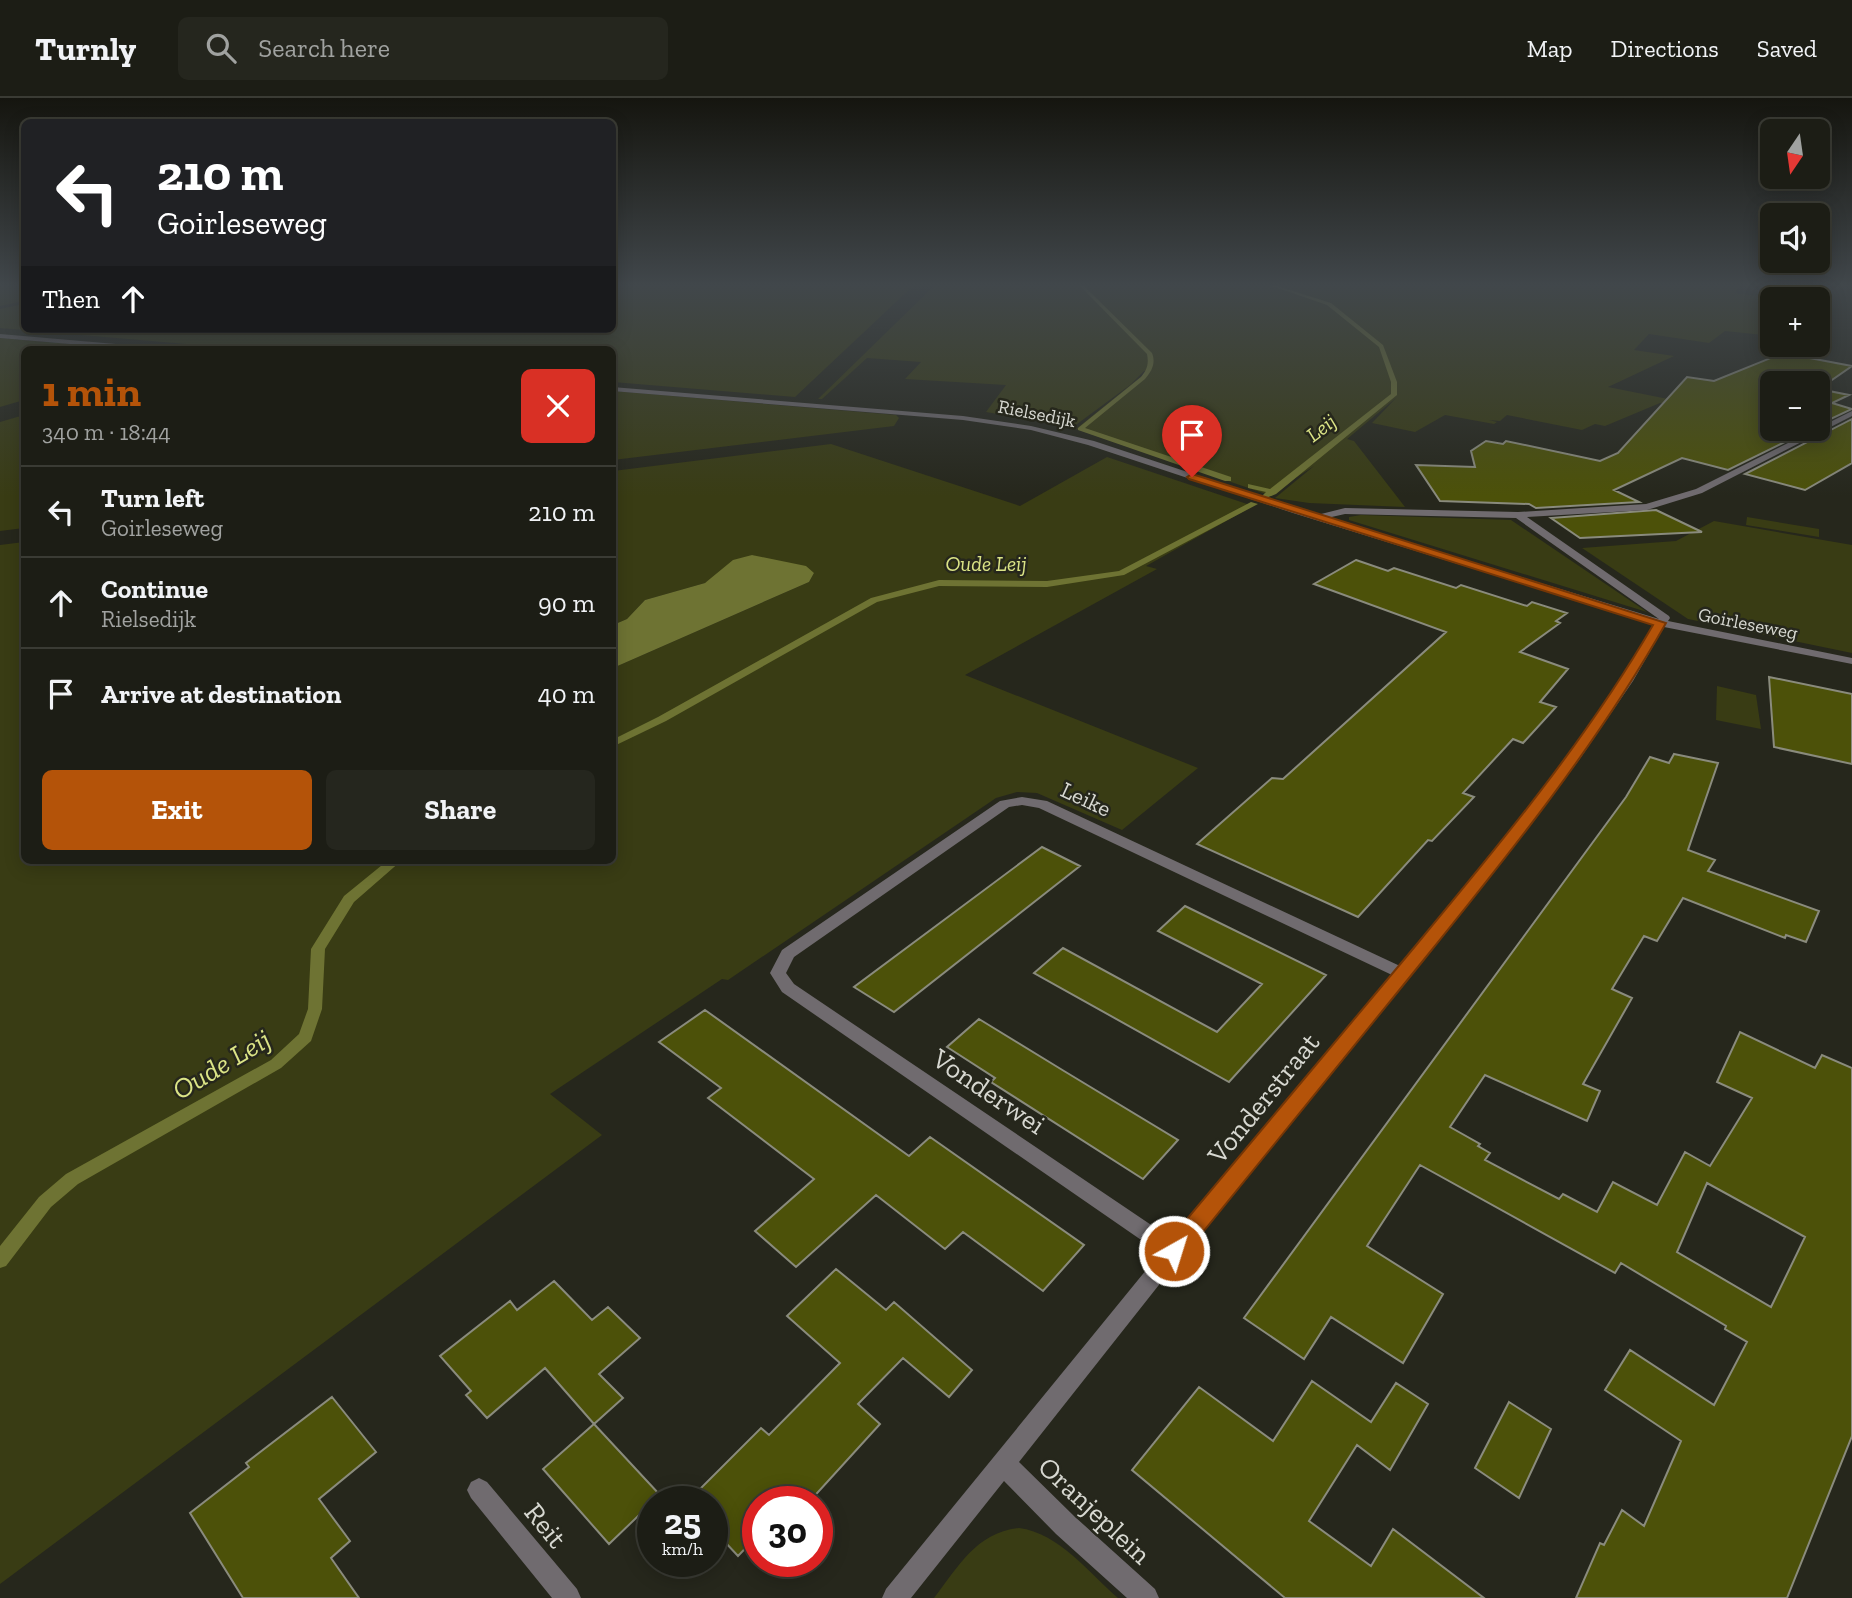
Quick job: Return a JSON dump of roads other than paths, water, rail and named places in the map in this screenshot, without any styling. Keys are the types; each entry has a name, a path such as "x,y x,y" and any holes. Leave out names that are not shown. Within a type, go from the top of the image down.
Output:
{"street":[{"name":"Rielsedijk","path":"616,389 1018,425 1070,437 1317,517"},
{"path":"1317,517 1345,512 1518,515 1621,511 1675,500 1699,491 1852,413"},
{"path":"1518,515 1665,618 1660,623"},
{"name":"Goirleseweg","path":"1317,517 1660,623 1852,661"},
{"name":"Vonderstraat","path":"895,1598 1575,757 1627,681 1660,623"},
{"name":"Leike","path":"778,973 788,954 1005,804 1022,801 1042,804 1402,974"},
{"name":"Vonderwei","path":"778,973 788,988 1174,1251"},
{"name":"Oranjeplein","path":"1004,1464 1065,1525 1146,1598"},
{"name":"Reit","path":"479,1490 568,1598"}],"waterway":[{"path":"1150,356 1149,370 1143,378 1080,429 1228,479"},
{"name":"Leij","path":"1272,492 1394,395 1394,382 1385,356"},
{"path":"1251,486 1272,492"},
{"name":"Leij","path":"1266,496 1272,492"},
{"name":"Oude Leij","path":"616,742 874,600 939,583 1047,584 1121,573 1254,504"},
{"name":"Oude Leij","path":"0,1260 45,1202 72,1179 276,1064 306,1037 315,1009 318,949 349,899 391,864"}]}
